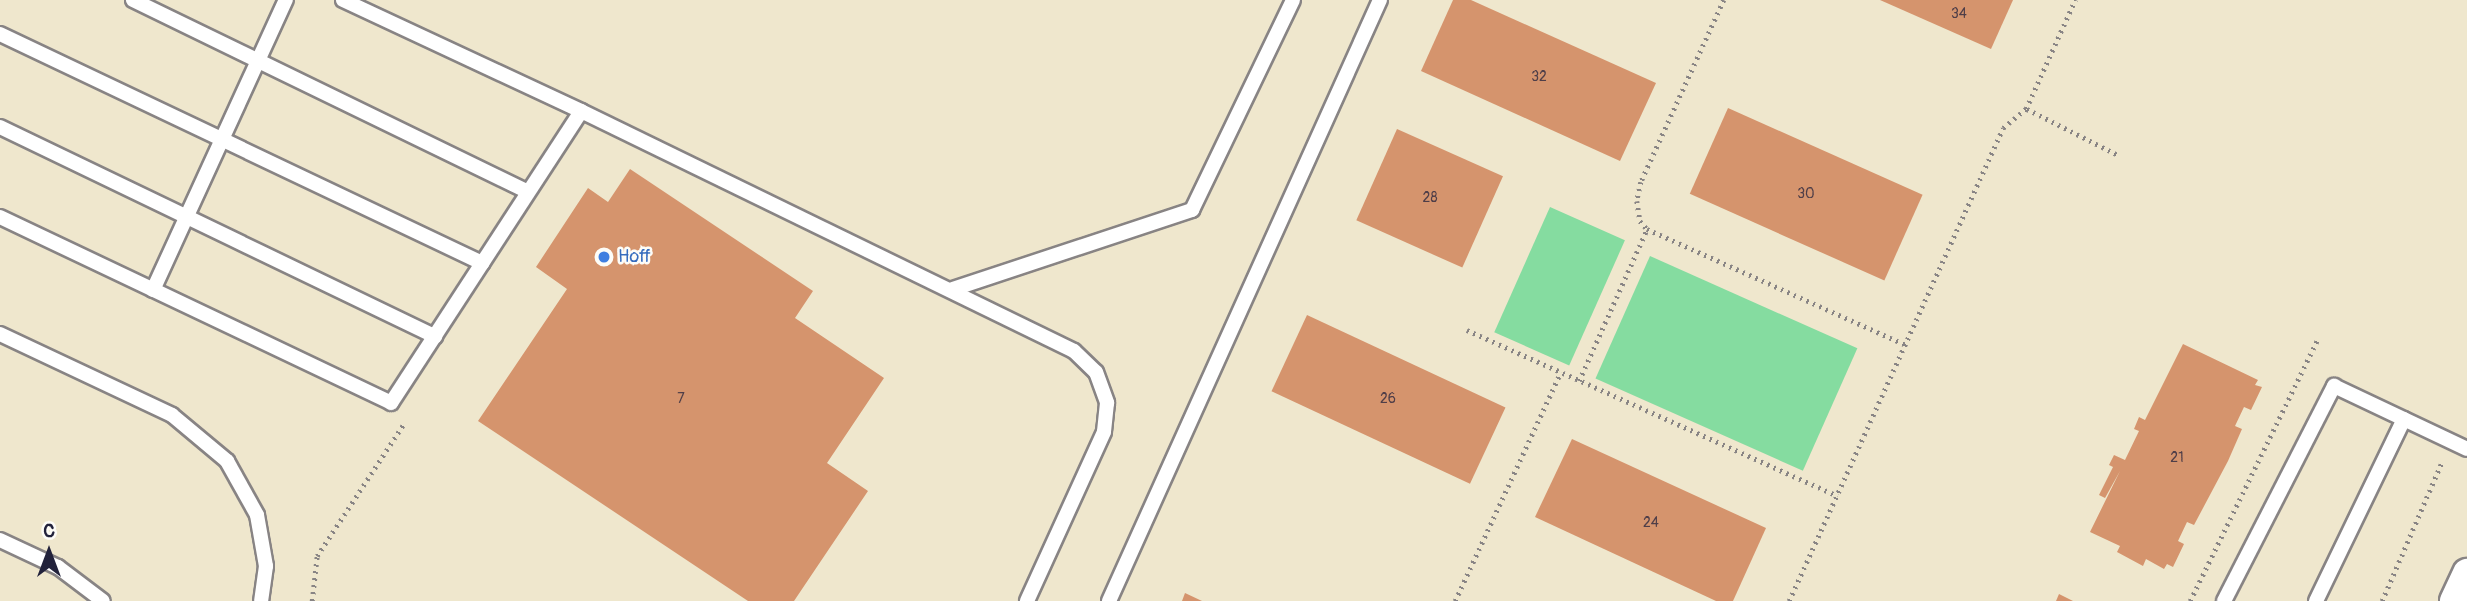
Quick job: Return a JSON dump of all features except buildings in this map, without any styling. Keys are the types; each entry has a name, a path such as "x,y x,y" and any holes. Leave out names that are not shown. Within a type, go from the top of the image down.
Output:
{"street":[{"path":"2454,601 2467,573"}],"lane":[{"path":"133,0 528,192"},
{"path":"153,290 286,0"},
{"path":"343,0 953,289 1074,351 1096,372 1107,403 1104,432 1027,601"},
{"path":"953,289 1192,210 1293,0"},
{"path":"1109,601 1380,0"},
{"path":"0,34 482,263"},
{"path":"0,217 391,403 581,111"},
{"path":"0,127 435,335"},
{"path":"0,334 172,415 227,461 257,516 266,566 261,601"},
{"path":"2224,601 2334,386 2467,449"},
{"path":"2316,601 2404,419"},
{"path":"0,540 58,567 103,601"}],"path":[{"path":"1724,0 1641,182 1637,213 1647,229 1906,345"},
{"path":"1789,601 2003,128 2026,109 2075,0"},
{"path":"2026,109 2120,156"},
{"path":"1579,380 1647,229"},
{"path":"1467,330 1838,496"},
{"path":"2190,601 2318,338"},
{"path":"1455,601 1561,372"},
{"path":"2382,601 2445,455"},
{"path":"313,601 317,556"}],"green space":[{"path":"1550,207 1625,240 1569,366 1494,332"},
{"path":"1650,256 1857,348 1803,471 1595,378"}],"place":[{"name":"Hoff","path":"604,257"}]}
